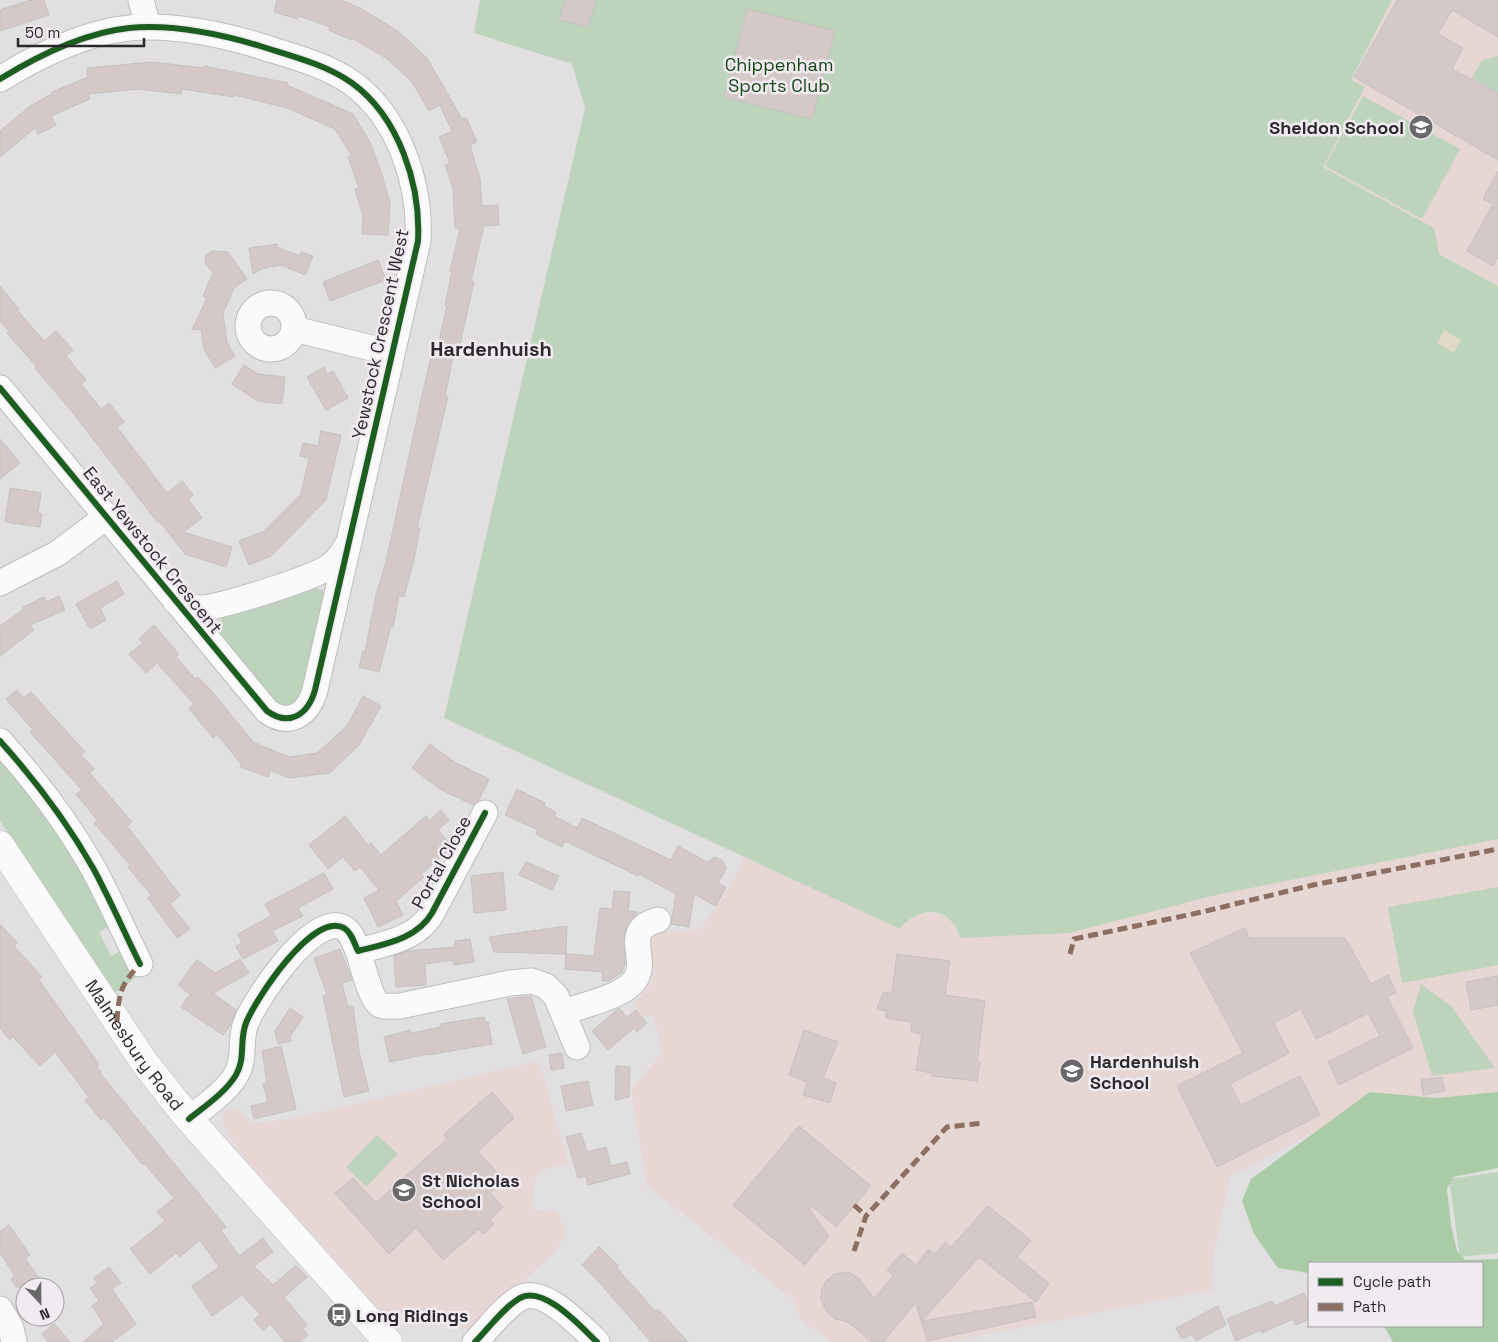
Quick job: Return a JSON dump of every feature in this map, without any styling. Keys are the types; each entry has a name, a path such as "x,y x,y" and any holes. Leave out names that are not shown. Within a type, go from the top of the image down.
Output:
{"main road":[{"name":"Malmesbury Road","path":"0,845 144,1062 189,1119 388,1342"}],"street":[{"path":"0,79 23,65 80,39 110,31 148,28 140,0"},
{"name":"Yewstock Crescent West","path":"148,28 229,38 307,61 351,82 376,106 410,168 420,219 413,267 312,699 305,710 292,718"},
{"name":"Yewstock Crescent West","path":"294,328 392,353"},
{"name":"East Yewstock Crescent","path":"0,388 267,711 279,718 292,718"},
{"path":"0,582 58,553 106,517"},
{"name":"East Yewstock Crescent","path":"175,601 190,607 200,608 240,599 323,570 339,559 347,545"},
{"path":"0,741 26,770 58,812 92,866 118,936 140,964"},
{"name":"Portal Close","path":"358,951 401,938 424,924 485,813"},
{"path":"564,1012 613,995 631,985 639,973 637,947 640,930 646,924 658,920"},
{"path":"189,1119 226,1088 236,1075 243,1056 244,1030 249,1016 273,978 294,951 323,930 336,926 349,933 358,951 372,995 382,1005 400,1006 526,981 546,986 556,996 577,1047"},
{"path":"475,1342 514,1302 524,1296 534,1295 557,1306 597,1342"},
{"path":"0,1308 11,1328 14,1342"}],"shaded area":[{"name":"Sheldon School","path":"1392,0 1498,0 1498,286 1439,253 1323,167 1365,88 1350,81"},
{"name":"Hardenhuish School","path":"1498,839 1498,1092 1437,1098 1370,1092 1327,1125 1230,1177 1214,1251 1212,1290 947,1342 832,1342 801,1320 793,1299 647,1186 631,1091 662,1052 654,1017 642,1016 635,1003 651,984 657,973 648,963 649,940 658,933 700,929 732,885 743,857 900,929 907,919 922,912 939,914 951,920 1069,933 1220,894"},
{"name":"St Nicholas School","path":"539,1061 568,1163 548,1168 536,1176 532,1210 557,1211 566,1232 554,1253 469,1330 380,1310 244,1158 226,1132 222,1119 225,1111 233,1108 243,1112 251,1123 286,1120"}],"green space":[{"name":"Chippenham Sports Club","path":"480,0 1392,0 1351,80 1365,87 1323,167 1434,228 1439,254 1498,286 1498,839 1220,894 1069,933 961,938 951,921 938,913 931,912 917,915 900,929 444,718 585,108 572,64 474,33"},
{"path":"1498,56 1498,93 1472,78 1482,60"},
{"path":"1363,96 1460,149 1422,219 1325,166"},
{"path":"313,586 325,592 304,701 280,709 216,630 221,619 232,613"},
{"path":"0,751 53,813 113,924 99,932 111,956 125,949 137,976 112,995 0,821"},
{"path":"1498,887 1498,965 1402,983 1388,907"},
{"path":"1421,984 1451,1006 1495,1068 1432,1076 1413,1011"},
{"path":"1370,1092 1437,1098 1498,1092 1498,1168 1453,1177 1447,1189 1451,1225 1457,1251 1465,1260 1498,1259 1498,1342 1393,1342 1385,1327 1483,1327 1483,1262 1308,1262 1308,1273 1278,1268 1254,1234 1242,1201 1251,1179"},
{"path":"377,1135 398,1154 366,1187 346,1167"},
{"path":"1498,1172 1498,1253 1460,1257 1449,1179"}],"sand":[{"path":"1444,330 1461,340 1454,353 1437,343"}],"building":[{"path":"30,0 44,0 49,15 0,31 0,10"},
{"path":"277,0 341,0 360,8 398,31 427,58 462,119 466,117 477,142 470,145 480,179 482,206 498,205 499,225 484,226 471,281 474,282 460,344 456,343 445,396 448,396 417,528 420,528 414,559 404,597 399,595 393,627 391,626 379,672 359,667 363,651 365,652 376,595 386,562 432,353 436,354 447,306 445,306 452,271 450,271 460,228 455,228 453,188 445,165 450,163 439,137 452,131 440,105 429,111 412,82 386,58 352,38 351,40 329,30 330,27 299,16 297,19 274,12"},
{"path":"565,0 596,0 588,27 559,20"},
{"path":"1397,0 1498,0 1498,37 1452,10 1438,34 1463,48 1452,69 1498,93 1498,160 1354,77"},
{"path":"747,9 835,31 812,119 724,97"},
{"path":"152,62 204,68 204,66 288,83 287,85 353,114 370,142 382,175 390,203 388,235 362,234 363,216 355,189 359,188 348,157 352,156 335,129 287,108 234,95 234,97 182,89 181,94 138,89 88,94 90,99 51,116 56,125 38,134 35,128 0,157 0,131 30,106 52,94 52,92 88,77 87,68"},
{"path":"1498,171 1498,257 1493,266 1467,251 1493,204 1483,199"},
{"path":"277,244 277,247 299,256 301,252 313,256 305,275 281,265 261,269 253,274 249,248"},
{"path":"212,251 228,252 247,279 234,288 223,313 227,342 235,356 215,368 204,349 201,329 192,330 207,298 203,296 213,273 205,263 206,255"},
{"path":"378,260 386,280 330,301 323,282"},
{"path":"0,286 19,309 17,310 44,341 56,331 73,350 66,356 86,380 81,384 101,409 109,403 124,422 117,427 167,493 182,481 193,495 188,499 202,518 183,532 232,547 226,567 185,554 160,522 158,523 69,408 35,368 37,367 7,333 9,331 0,321"},
{"path":"244,365 258,374 285,377 282,404 258,401 232,384"},
{"path":"324,367 327,374 333,371 348,398 326,410 307,377"},
{"path":"321,431 341,435 326,500 271,556 249,565 239,541 264,531 301,494 309,458 300,456 303,443 318,446"},
{"path":"0,439 20,463 0,479"},
{"path":"10,488 41,493 38,513 42,514 40,527 5,522"},
{"path":"117,581 124,594 100,608 106,620 90,629 76,604"},
{"path":"59,596 65,610 30,625 34,630 0,656 0,626 24,609 23,607 44,597 46,602"},
{"path":"154,625 179,654 176,657 195,679 198,677 211,690 253,742 289,757 317,753 347,726 363,696 381,706 359,745 330,773 289,778 270,770 268,777 240,767 241,764 217,734 213,738 189,708 194,704 157,663 146,673 129,654 143,643 139,639"},
{"path":"17,690 23,698 31,692 85,752 81,755 94,769 90,773 132,822 127,826 180,895 170,904 190,929 177,938 148,898 151,895 128,867 130,865 94,823 97,820 76,794 82,790 30,732 33,730 6,699"},
{"path":"430,744 453,761 489,779 479,800 473,805 440,789 412,768"},
{"path":"517,789 545,803 544,806 556,812 554,816 577,828 582,818 671,860 678,846 707,862 715,857 723,861 726,869 718,883 726,887 716,906 694,894 689,927 671,924 676,894 639,874 638,876 565,841 562,847 536,834 538,830 505,815"},
{"path":"441,810 449,820 438,830 451,846 450,849 421,874 424,877 396,901 403,915 378,927 364,898 379,890 360,867 355,871 343,857 328,869 309,845 345,816 368,845 371,843 381,855 426,816 429,821"},
{"path":"526,862 559,876 552,890 519,875"},
{"path":"503,872 506,910 474,913 471,876"},
{"path":"324,873 333,889 298,908 303,916 272,931 278,941 243,959 236,946 242,943 238,934 271,916 265,904"},
{"path":"614,891 630,892 628,911 638,912 630,921 624,934 625,964 622,972 609,981 602,981 603,972 565,969 566,954 594,956 600,908 612,909"},
{"path":"0,924 17,943 14,946 42,977 39,980 99,1064 97,1066 100,1073 226,1227 221,1230 239,1256 263,1238 273,1252 254,1266 273,1285 296,1265 307,1277 284,1297 307,1325 303,1329 308,1335 300,1342 285,1342 270,1324 263,1330 254,1320 260,1314 242,1295 212,1316 192,1286 219,1267 200,1240 180,1257 176,1253 150,1274 130,1249 165,1221 157,1212 174,1198 144,1163 142,1164 104,1117 101,1120 85,1100 89,1097 55,1052 40,1066 13,1037 10,1040 0,1028"},
{"path":"567,926 566,954 494,952 489,937"},
{"path":"1245,928 1249,938 1345,938 1371,984 1388,975 1396,992 1387,997 1413,1048 1339,1085 1328,1062 1380,1036 1368,1013 1316,1039 1301,1009 1274,1023 1289,1053 1230,1084 1241,1105 1300,1076 1320,1115 1217,1167 1177,1086 1243,1053 1190,953"},
{"path":"470,939 474,962 454,965 453,960 425,964 426,985 396,987 394,956 408,951 455,947 455,941"},
{"path":"340,949 352,980 342,983 348,1007 353,1006 359,1051 369,1091 344,1097 323,996 327,995 314,958"},
{"path":"897,954 950,961 945,995 985,1001 977,1062 980,1062 977,1081 932,1076 932,1073 916,1070 922,1034 911,1032 912,1022 886,1018 887,1011 877,1009 883,993 892,992"},
{"path":"240,959 249,973 213,993 236,1010 230,1026 223,1035 181,1007 190,994 178,985 197,960 215,973"},
{"path":"1498,976 1498,1005 1471,1010 1466,982"},
{"path":"531,996 546,1047 523,1054 507,999"},
{"path":"290,1008 303,1017 290,1037 291,1041 278,1044 275,1031"},
{"path":"619,1008 627,1017 636,1010 647,1023 637,1032 634,1028 608,1050 592,1031"},
{"path":"484,1017 485,1022 488,1022 492,1044 390,1062 384,1037 410,1030 411,1033 441,1027 440,1024"},
{"path":"804,1030 838,1042 823,1078 836,1083 830,1103 803,1095 807,1082 789,1075"},
{"path":"281,1046 296,1109 254,1119 251,1106 268,1102 263,1084 267,1083 262,1051"},
{"path":"562,1053 564,1068 551,1070 549,1055"},
{"path":"616,1066 630,1067 629,1097 615,1100"},
{"path":"1442,1077 1445,1091 1423,1095 1421,1080"},
{"path":"588,1081 593,1105 566,1111 561,1086"},
{"path":"492,1092 514,1118 478,1151 504,1181 490,1193 503,1207 490,1219 494,1224 483,1234 479,1229 443,1260 416,1228 389,1254 335,1193 353,1178 376,1203 447,1139 444,1134"},
{"path":"799,1126 871,1186 836,1227 812,1206 809,1209 829,1236 805,1265 733,1205"},
{"path":"581,1133 587,1152 606,1147 611,1166 627,1162 630,1174 588,1185 586,1176 578,1178 566,1137"},
{"path":"988,1206 1031,1240 1017,1257 1049,1283 1036,1302 979,1257 922,1321 1032,1302 1036,1317 927,1341 916,1303 883,1342 872,1342 848,1322 835,1319 827,1312 821,1299 822,1289 826,1281 835,1274 848,1272 859,1278 874,1299 893,1276 887,1270 902,1253 916,1265 929,1249 934,1254 946,1242 951,1247"},
{"path":"9,1225 30,1255 25,1258 38,1277 15,1277 15,1285 11,1279 15,1276 0,1253 0,1231"},
{"path":"599,1247 619,1266 617,1268 655,1311 658,1309 688,1342 651,1342 582,1265"},
{"path":"109,1267 121,1283 112,1289 136,1324 112,1342 83,1342 104,1324 92,1306 99,1301 90,1288 97,1283 94,1278"},
{"path":"1304,1293 1308,1303 1308,1319 1296,1325 1293,1319 1262,1333 1261,1330 1236,1341 1227,1319 1272,1301 1274,1306"},
{"path":"1218,1306 1226,1325 1196,1341 1192,1334 1182,1339 1176,1328"},
{"path":"50,1327 57,1327 70,1342 48,1342 42,1334"}],"marked path":[{"path":"1070,954 1074,939 1202,912 1313,885 1498,849"},
{"path":"117,1021 124,984 140,964"},
{"path":"854,1251 866,1216 947,1127 983,1123"},
{"path":"854,1205 866,1216"}],"cycle path":[{"path":"0,79 62,46 95,35 129,28 145,27 196,31 260,46 308,61 342,76 368,97 383,114 394,133 404,154 416,197 418,241 315,690 312,699 303,712 297,716 283,718 267,711 0,388"},
{"path":"0,741 50,802 83,851 140,964"},
{"path":"189,1119 221,1093 236,1075 241,1062 246,1023 261,996 287,960 317,932 331,926 347,930 358,951 400,939 418,929 432,913 485,813"},
{"path":"475,1342 508,1307 520,1298 530,1296 540,1297 551,1302 572,1318 597,1342"}],"place":[{"name":"Sheldon School","path":"1421,127"},
{"name":"Hardenhuish School","path":"1072,1071"},
{"name":"St Nicholas School","path":"404,1190"},
{"name":"Long Ridings","path":"339,1315"}],"district":[{"name":"Hardenhuish","path":"491,349"}]}
